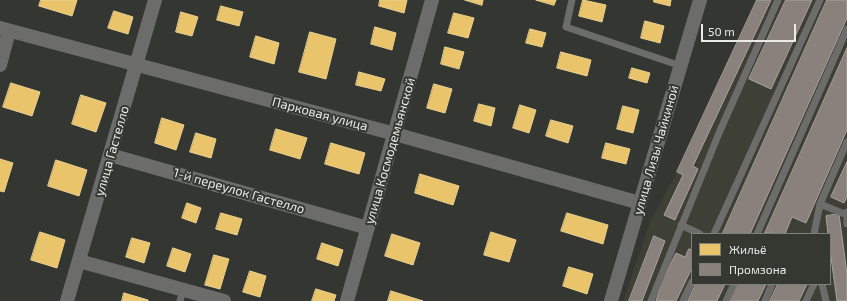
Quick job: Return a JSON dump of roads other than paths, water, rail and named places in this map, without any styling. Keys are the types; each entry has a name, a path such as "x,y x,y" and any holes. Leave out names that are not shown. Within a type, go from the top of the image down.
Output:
{"street":[{"name":"улица Гастелло","path":"67,301 155,0"},
{"name":"улица Космодемьянской","path":"347,301 432,0"},
{"name":"улица Лизы Чайкиной","path":"611,301 700,0"},
{"name":"Парковая улица","path":"5,30 395,134 640,203"},
{"path":"0,65 5,30"},
{"name":"1-й переулок Гастелло","path":"110,155 368,228"},
{"path":"79,261 182,295 224,301"}],"lane":[{"path":"572,0 566,27 681,66"},
{"path":"651,301 719,133 778,0"},
{"path":"714,233 820,0"},
{"path":"757,233 847,29"},
{"path":"814,233 820,204 847,142"},
{"path":"820,204 847,214 847,224"},
{"path":"681,225 698,233"},
{"path":"683,301 691,284"},
{"path":"726,301 734,285"},
{"path":"764,301 772,285"},
{"path":"806,301 814,285"},
{"path":"822,285 826,301"}]}
